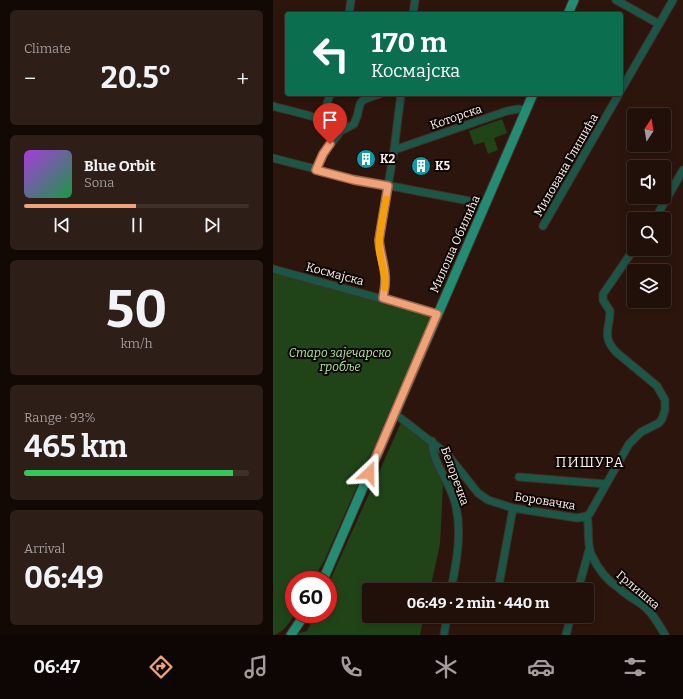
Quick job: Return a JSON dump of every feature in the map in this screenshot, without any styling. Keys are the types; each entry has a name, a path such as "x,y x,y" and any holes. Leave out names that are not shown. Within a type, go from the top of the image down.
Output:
{"main road":[{"path":"569,12 574,0"},
{"name":"Милоша Обилића","path":"327,571 532,96"},
{"path":"291,635 299,623"},
{"path":"295,635 302,623"}],"street":[{"path":"349,0 349,12"},
{"path":"413,12 415,0"},
{"path":"616,0 659,24"},
{"path":"623,87 673,0"},
{"path":"322,120 329,96"},
{"path":"316,170 326,150 339,132 354,124 360,103 363,99 373,96"},
{"path":"383,298 385,274 379,248 379,240 394,150 401,96"},
{"name":"Милована Глишића","path":"543,226 618,96"},
{"path":"273,106 322,120 336,127 339,132"},
{"name":"Которска","path":"394,150 507,111 518,109 526,110"},
{"path":"273,158 354,180 485,204"},
{"path":"659,212 683,170"},
{"name":"Боровачка","path":"395,413 447,454 478,493 484,498 513,508 577,518 587,516 629,444 641,432 659,423 665,410 665,400 657,386 616,352 609,343 608,339 607,326 610,311 603,300 603,294 629,256"},
{"name":"Космајска","path":"273,269 437,314"},
{"name":"Белоречка","path":"432,441 432,446 450,488 457,512 458,538 456,566 452,583"},
{"path":"519,477 606,484"},
{"path":"499,583 513,508"},
{"name":"Грлишка","path":"587,516 591,554 596,564 606,577 620,590 647,609 665,635"},
{"path":"580,583 590,548"},
{"path":"444,635 446,623"},
{"path":"566,635 569,623"}],"green space":[{"path":"502,119 507,133 494,138 498,150 488,154 484,142 474,145 469,131"},
{"name":"Старо зајечарско гробље","path":"273,273 429,315 431,318 325,559 318,571 285,571 285,623 289,623 280,633 273,635"},
{"path":"401,423 428,443 443,485 440,544 432,583 362,583 362,623 423,623 420,635 292,635 307,631 311,623 337,623 337,571 334,571"}],"slow traffic":[{"path":"385,288 386,280 379,248 379,240 386,199"}],"place":[{"name":"K2","path":"366,159"},
{"name":"K5","path":"421,166"}],"district":[{"name":"ПИШУРА","path":"590,462"}],"route":[{"path":"330,144 323,154 316,170 354,180 388,186 379,240 379,248 386,280 383,298 437,314 369,473"}]}
